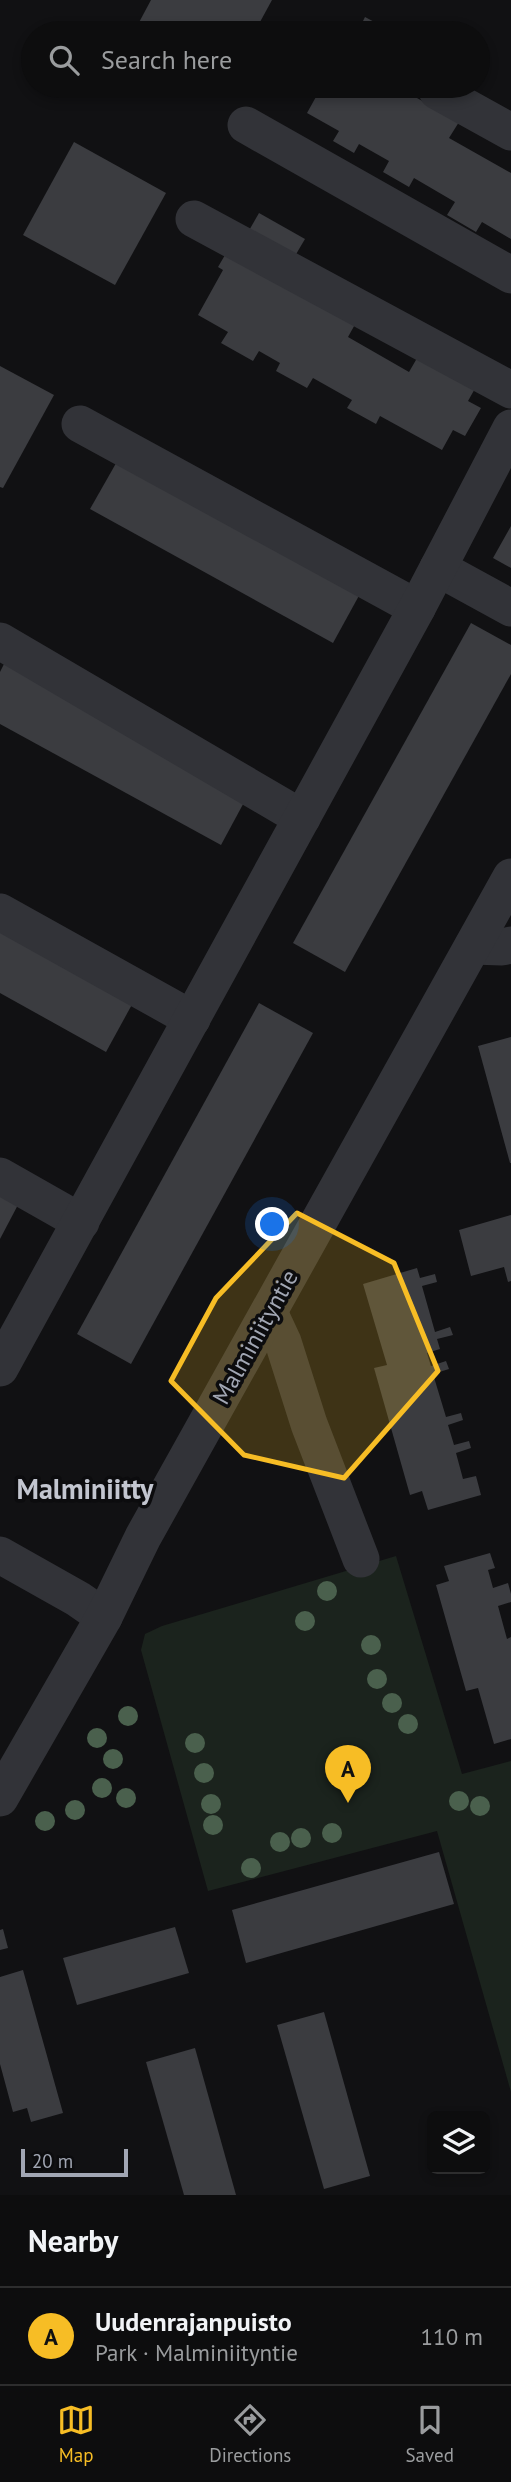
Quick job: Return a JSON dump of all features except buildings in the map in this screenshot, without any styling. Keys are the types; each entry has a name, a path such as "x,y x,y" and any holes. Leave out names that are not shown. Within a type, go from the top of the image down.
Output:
{"street":[{"path":"449,98 511,132"},
{"path":"246,125 511,275"},
{"path":"194,219 511,390"},
{"path":"80,424 417,608"},
{"path":"0,1368 417,608 511,428"},
{"path":"438,568 511,608"},
{"path":"0,641 302,818"},
{"name":"Malminiityntie","path":"0,1798 104,1617 143,1537 511,877"},
{"path":"0,912 192,1019"},
{"path":"473,946 511,945"},
{"path":"0,1176 81,1222"},
{"path":"269,1312 284,1342 309,1424 361,1559"},
{"path":"0,1555 78,1599 104,1617"}],"highlighted area":[{"path":"297,1213 394,1263 438,1371 344,1478 244,1455 171,1381 216,1298"}],"shaded area":[{"path":"396,1556 462,1774 511,1761 511,2092 437,1831 208,1891 141,1650 145,1634 162,1626"}],"place":[{"name":"Uudenrajanpuisto","path":"348,1803"}],"district":[{"name":"Malminiitty","path":"85,1488"}]}
